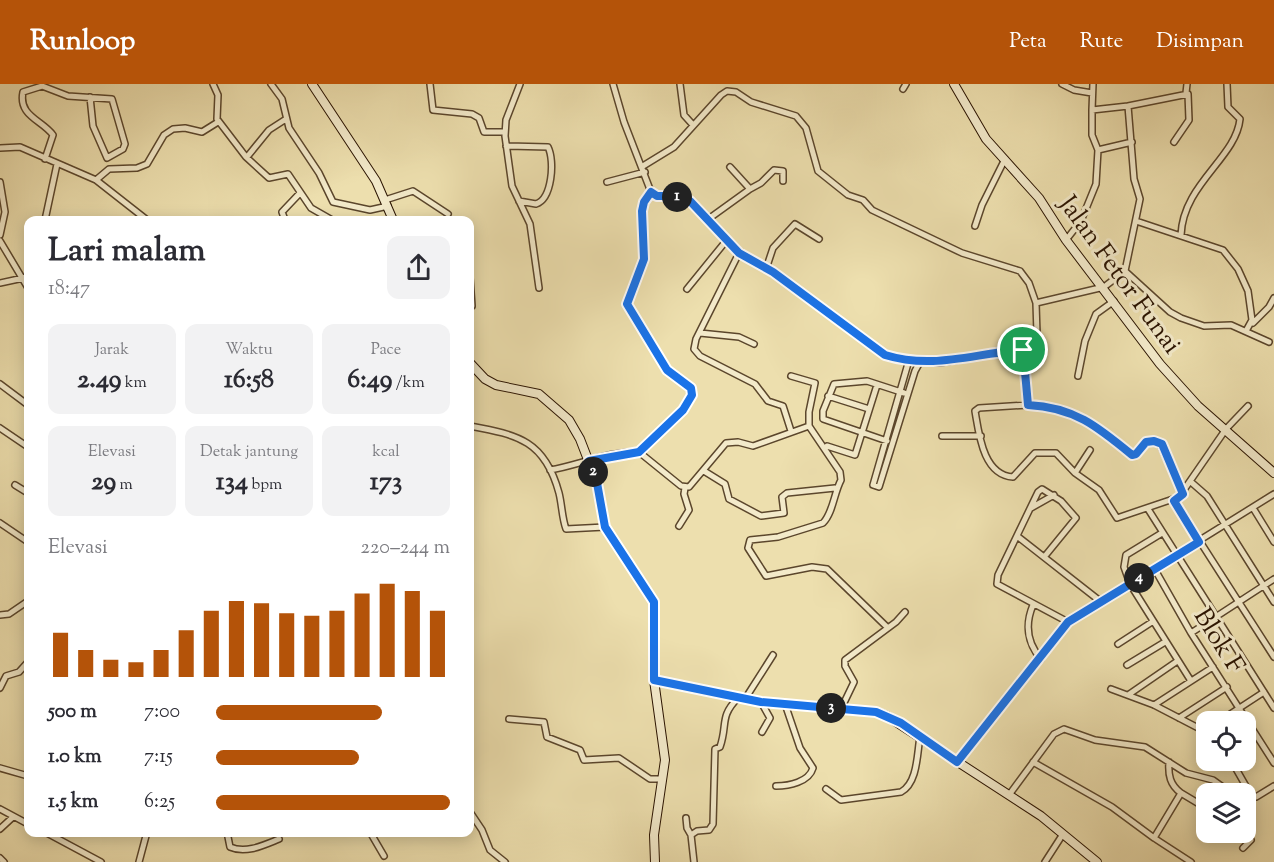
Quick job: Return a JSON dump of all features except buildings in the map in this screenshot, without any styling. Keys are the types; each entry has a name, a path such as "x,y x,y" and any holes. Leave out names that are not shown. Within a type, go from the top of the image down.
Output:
{"street":[{"path":"213,84 218,96 218,122 247,157 269,178 288,174 316,213 323,216"},
{"path":"271,84 282,99 291,132 319,173 333,202 370,210 413,191 448,214"},
{"path":"312,84 353,143 387,203 392,216"},
{"path":"430,84 433,110 472,114 478,118 484,132 506,132"},
{"path":"520,84 506,120 506,146 512,186 530,224 539,288"},
{"path":"607,182 644,169 668,152 727,91 736,92 759,105 792,113 804,124 818,171 848,195 863,200 872,210 954,250 1020,271 1029,283 1036,303 1037,334 1030,346 1023,350 995,352 939,363 909,360 879,351 766,269 739,253 690,201 673,196 657,196 651,192 644,169 624,122 613,84"},
{"path":"680,84 684,115 693,125"},
{"name":"Jalan Fetor Funai","path":"954,84 986,139 1039,198 1066,240 1170,376 1274,473"},
{"path":"1062,84 1074,90 1092,93"},
{"path":"1066,240 1078,225 1098,178 1098,150 1092,135 1093,84"},
{"path":"1174,142 1189,120 1187,84"},
{"path":"1181,235 1190,199 1237,133 1240,119 1228,107 1227,84"},
{"path":"45,159 53,135 30,117 23,101 23,92 42,86 68,96 112,99 125,144 123,149 107,158"},
{"path":"1092,110 1128,106 1186,93"},
{"path":"90,97 93,126 107,158 109,169"},
{"path":"1036,303 1104,287 1125,271 1140,196 1134,179 1128,106"},
{"path":"247,157 269,130 286,119"},
{"path":"96,180 109,169 137,168 147,164 165,133 173,129 185,128 202,132 218,122"},
{"path":"1098,150 1132,142"},
{"path":"506,146 549,147 551,153 552,174 542,201 536,204 519,201"},
{"path":"0,148 20,147 96,180 142,216"},
{"path":"975,226 982,205 1005,159"},
{"path":"46,216 57,164"},
{"path":"730,167 750,189"},
{"path":"707,220 761,183 774,170 783,171 783,180"},
{"path":"0,182 5,212 0,235"},
{"path":"550,470 639,452 683,410 693,393 689,386 667,370 627,304 630,290 643,264 642,211 644,202 651,192"},
{"path":"284,216 282,212 300,193"},
{"path":"1136,221 1221,248 1244,279 1252,307 1252,324"},
{"path":"766,269 773,248 795,224 819,239"},
{"path":"0,241 24,282"},
{"path":"687,289 726,241"},
{"path":"739,253 694,346 696,352 754,384 768,401 783,406 791,431"},
{"path":"1125,271 1170,312 1181,318 1204,326 1224,324 1269,342"},
{"path":"0,283 24,278"},
{"path":"1246,331 1269,308 1274,298"},
{"path":"1078,376 1085,341 1096,314 1114,301"},
{"path":"700,333 739,338 754,344"},
{"path":"1023,350 1028,405"},
{"path":"909,360 890,442 879,487 875,487 873,485 890,442 908,395 920,362"},
{"path":"474,367 485,379 496,385 530,392 548,400 572,425 597,483 605,527 654,602 654,680 663,741 663,779 654,835 655,862"},
{"path":"791,376 815,383 809,412 809,426 840,471 841,480 835,488 827,519 823,523 777,537 750,540 748,548 767,576 812,567 827,569 888,628"},
{"path":"890,442 823,418 822,411 834,384 867,381 908,395"},
{"path":"0,384 24,402"},
{"path":"827,447 855,455 877,385"},
{"path":"828,396 869,409"},
{"path":"1183,494 1160,442 1144,443 1136,454 1132,455 1103,430 1083,418 1049,408 1028,405 977,408 975,411 988,461 1006,476 1015,476 1030,456 1045,451 1059,455 1075,473 1099,490 1117,518 1174,501 1183,494 1226,429 1248,406"},
{"path":"685,488 694,484 726,443 734,441 753,446 809,426"},
{"path":"474,427 533,444 544,457 560,495 565,529 605,527"},
{"path":"0,428 24,444"},
{"path":"942,435 981,436"},
{"path":"1075,473 1090,450"},
{"path":"639,452 651,465 685,488"},
{"path":"704,471 724,483 729,499 761,516 784,513 782,497 787,493 835,488"},
{"path":"1191,482 1207,496 1274,602"},
{"path":"15,485 24,491"},
{"path":"680,526 689,510 684,494 685,488"},
{"path":"1045,556 1076,518 1073,511 1054,495 1040,490 998,575 997,584 1068,622"},
{"path":"957,762 1041,659 1068,622 1274,494"},
{"path":"1030,509 1054,495"},
{"path":"1174,501 1274,657"},
{"path":"1253,508 1274,542"},
{"path":"1148,509 1274,708"},
{"path":"0,523 24,539"},
{"path":"1162,533 1124,557 1124,567 1130,584 1152,622 1176,662 1191,681"},
{"path":"1017,536 1100,601"},
{"name":"Blok F","path":"1154,568 1191,633 1274,763"},
{"path":"1191,633 1274,579"},
{"path":"1,617 24,603"},
{"path":"1033,605 1029,619 1029,637 1034,650 1041,659"},
{"path":"841,709 854,682 845,666 845,660 888,628 905,612"},
{"path":"1118,644 1152,622"},
{"path":"1127,665 1165,642"},
{"path":"691,835 712,827 715,749 720,747 723,738 726,710 741,699 773,655"},
{"path":"1128,695 1176,662"},
{"path":"0,688 6,676 19,672 24,666"},
{"path":"1154,705 1213,667"},
{"path":"654,680 741,699 876,712 887,716 1041,816 1097,862"},
{"path":"1179,718 1227,687"},
{"path":"1111,689 1154,705 1196,726"},
{"path":"1235,711 1264,692"},
{"path":"761,702 770,718 762,732"},
{"path":"776,786 802,781 811,774 813,768 800,748 784,703"},
{"path":"509,719 544,722 548,737 580,750 584,760 619,758 650,779 663,779"},
{"path":"1009,795 1054,735 1064,729 1095,740 1140,745 1186,774 1217,783"},
{"path":"826,789 841,800 897,793 906,789 914,771 920,737"},
{"path":"1033,762 1112,807 1191,862"},
{"path":"1169,762 1168,771 1172,785 1196,802"},
{"path":"0,768 24,775"},
{"path":"1256,797 1274,786"},
{"path":"1154,838 1181,793"},
{"path":"0,809 24,822"},
{"path":"0,829 13,817"},
{"path":"686,818 687,828 691,835 694,862"},
{"path":"474,819 482,830 490,850 505,862"},
{"path":"1045,862 1064,834"},
{"path":"54,837 101,862"},
{"path":"139,862 146,837"},
{"path":"228,837 230,847 236,849 255,848 279,839"},
{"path":"373,837 384,856"},
{"path":"1243,848 1248,843"},
{"path":"0,858 4,862"}],"route":[{"path":"651,192 657,196 680,197 690,201 739,253 773,272 885,355 939,363 1001,351 1023,350 1028,405 1042,406 1083,418 1103,430 1132,455 1136,454 1141,445 1146,442 1158,441 1162,444 1183,494 1174,501 1199,542 1068,622 1041,659 957,762 901,723 876,712 761,702 654,680 656,639 654,602 605,527 597,483 589,461 639,452 683,410 689,403 693,391 667,370 628,309 630,290 642,269 644,259 642,211 644,202 651,192"}]}
